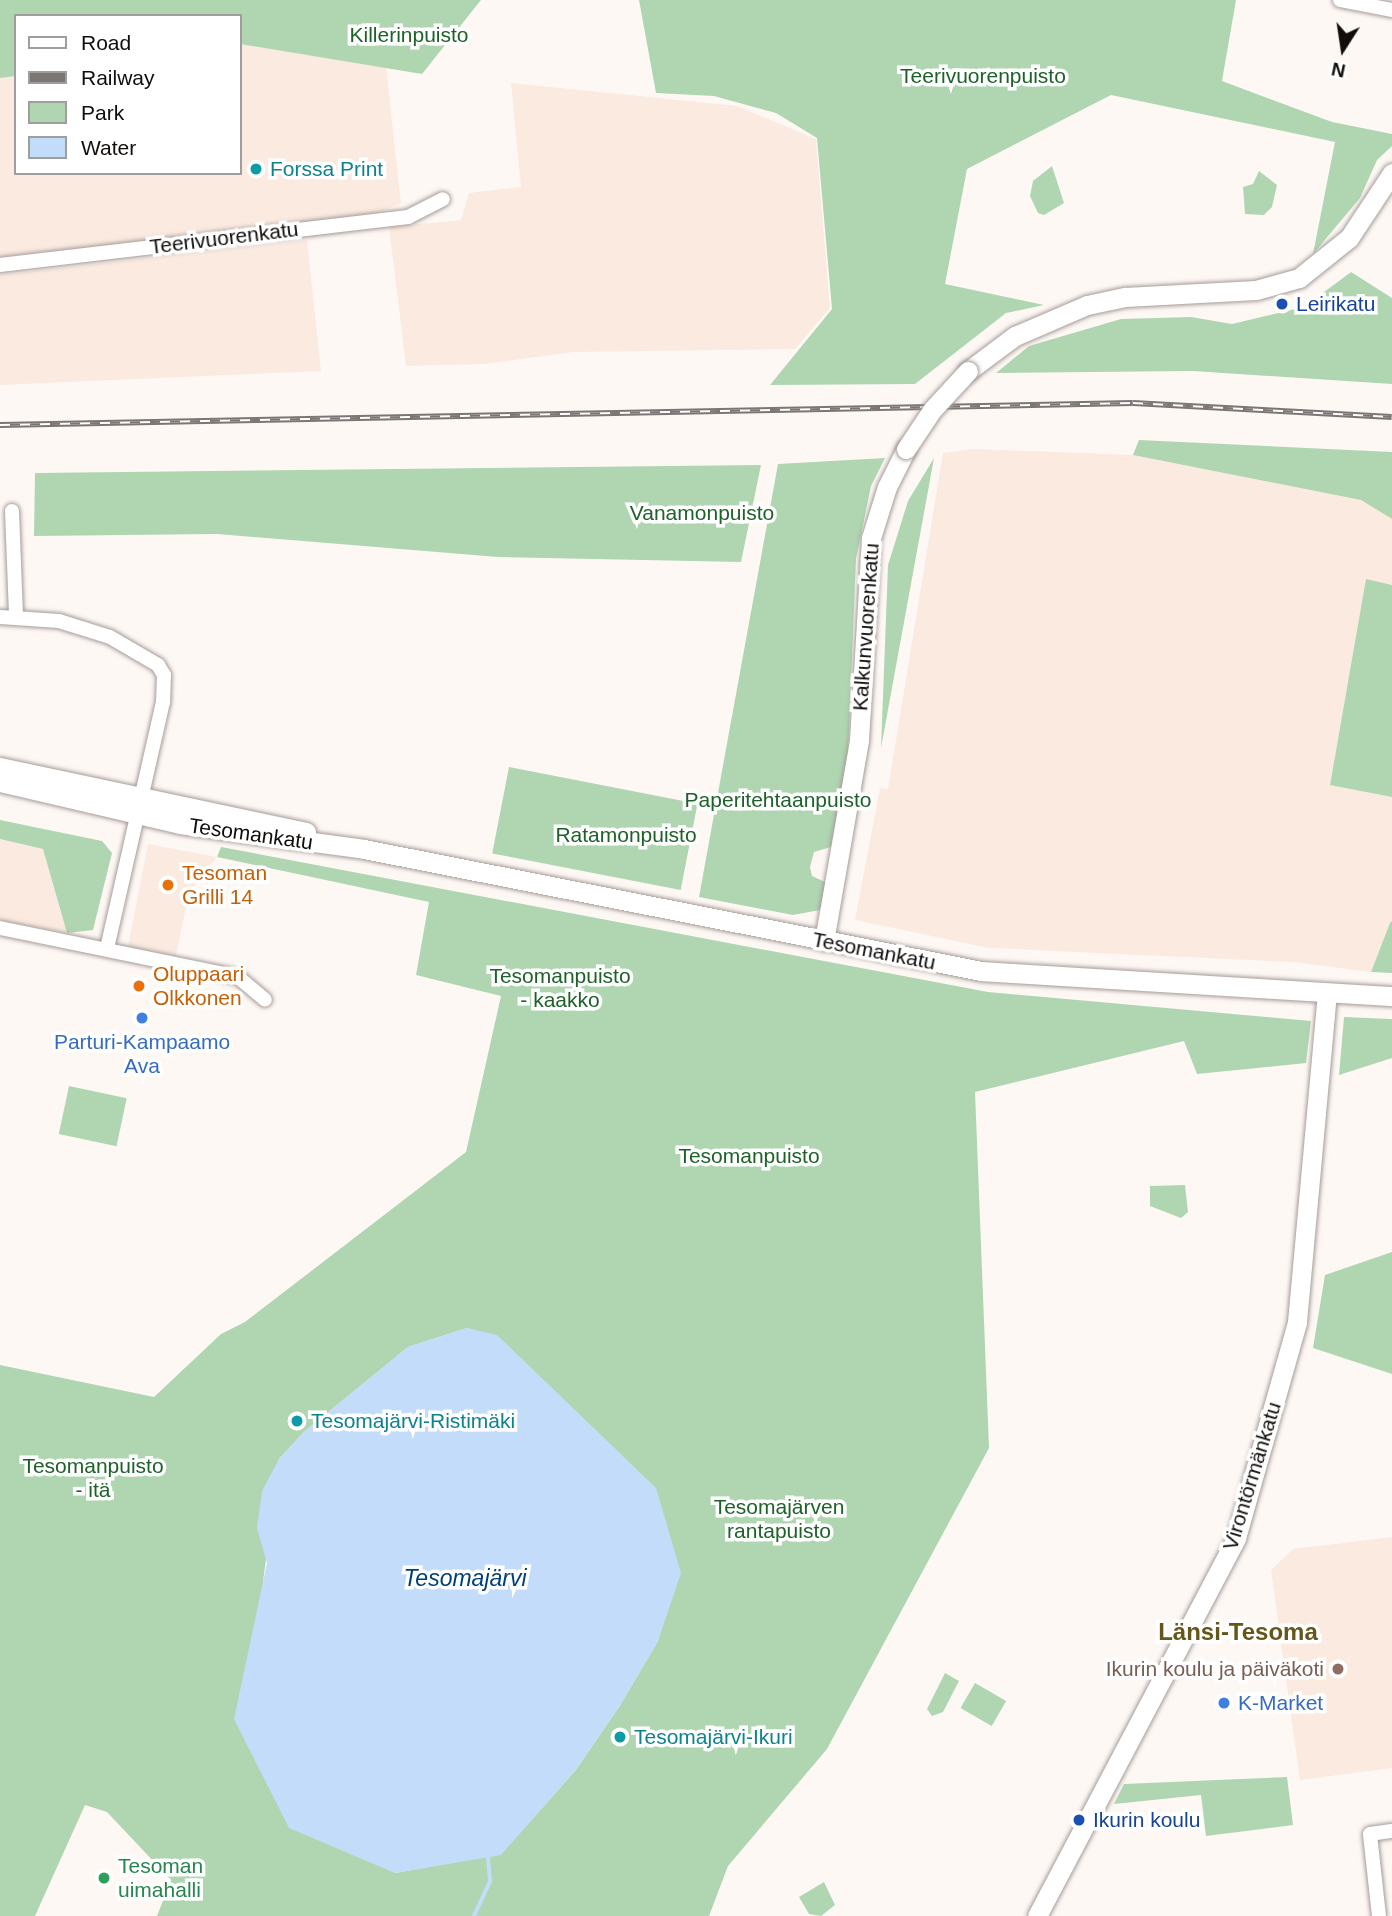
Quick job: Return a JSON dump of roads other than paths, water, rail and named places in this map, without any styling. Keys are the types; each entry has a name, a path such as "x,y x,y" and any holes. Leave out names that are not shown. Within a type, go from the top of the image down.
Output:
{"street":[{"path":"1340,0 1392,10"},
{"name":"Kalkunvuorenkatu","path":"824,941 859,740 871,538 887,487 906,449 932,410 968,371 1015,336 1087,306 1145,295 1256,290 1299,278 1349,238 1392,173"},
{"name":"Teerivuorenkatu","path":"0,265 408,217 443,199"},
{"path":"12,511 16,617"},
{"path":"0,617 58,621 110,637 158,665 166,685 107,949"},
{"name":"Tesomankatu","path":"0,767 142,794 364,849 981,971 1392,996"},
{"name":"Tesomankatu","path":"0,782 138,815 251,836 364,849"},
{"path":"0,928 238,976 265,1000"},
{"name":"Virontörmänkatu","path":"1037,1916 1236,1538 1297,1322 1327,993"},
{"path":"1379,1916 1370,1834 1392,1831"}],"water":[{"name":"Tesomajärvi","path":"467,1328 497,1335 656,1488 681,1573 658,1641 619,1707 575,1771 501,1855 395,1873 289,1828 234,1719 267,1563 257,1528 262,1491 279,1459 304,1432 408,1347"}],"waterway":[{"path":"474,1916 490,1881 488,1857"}],"railway":[{"path":"0,425 1133,403 1392,417"}],"place":[{"name":"Forssa Print","path":"256,169"},
{"name":"Leirikatu","path":"1282,304"},
{"name":"Tesoman Grilli 14","path":"168,885"},
{"name":"Oluppaari Olkkonen","path":"139,986"},
{"name":"Parturi-Kampaamo Ava","path":"142,1018"},
{"name":"Tesomajärvi-Ristimäki","path":"297,1421"},
{"name":"Ikurin koulu ja päiväkoti","path":"1338,1669"},
{"name":"K-Market","path":"1224,1703"},
{"name":"Tesomajärvi-Ikuri","path":"620,1737"},
{"name":"Ikurin koulu","path":"1079,1820"},
{"name":"Tesoman uimahalli","path":"104,1878"}],"district":[{"name":"Länsi-Tesoma","path":"1238,1632"}],"park label":[{"name":"Killerinpuisto","path":"409,35"},
{"name":"Teerivuorenpuisto","path":"983,76"},
{"name":"Vanamonpuisto","path":"702,513"},
{"name":"Paperitehtaanpuisto","path":"778,800"},
{"name":"Ratamonpuisto","path":"626,835"},
{"name":"Tesomanpuisto - kaakko","path":"560,988"},
{"name":"Tesomanpuisto","path":"749,1156"},
{"name":"Tesomanpuisto - itä","path":"93,1478"},
{"name":"Tesomajärven rantapuisto","path":"779,1519"}]}
